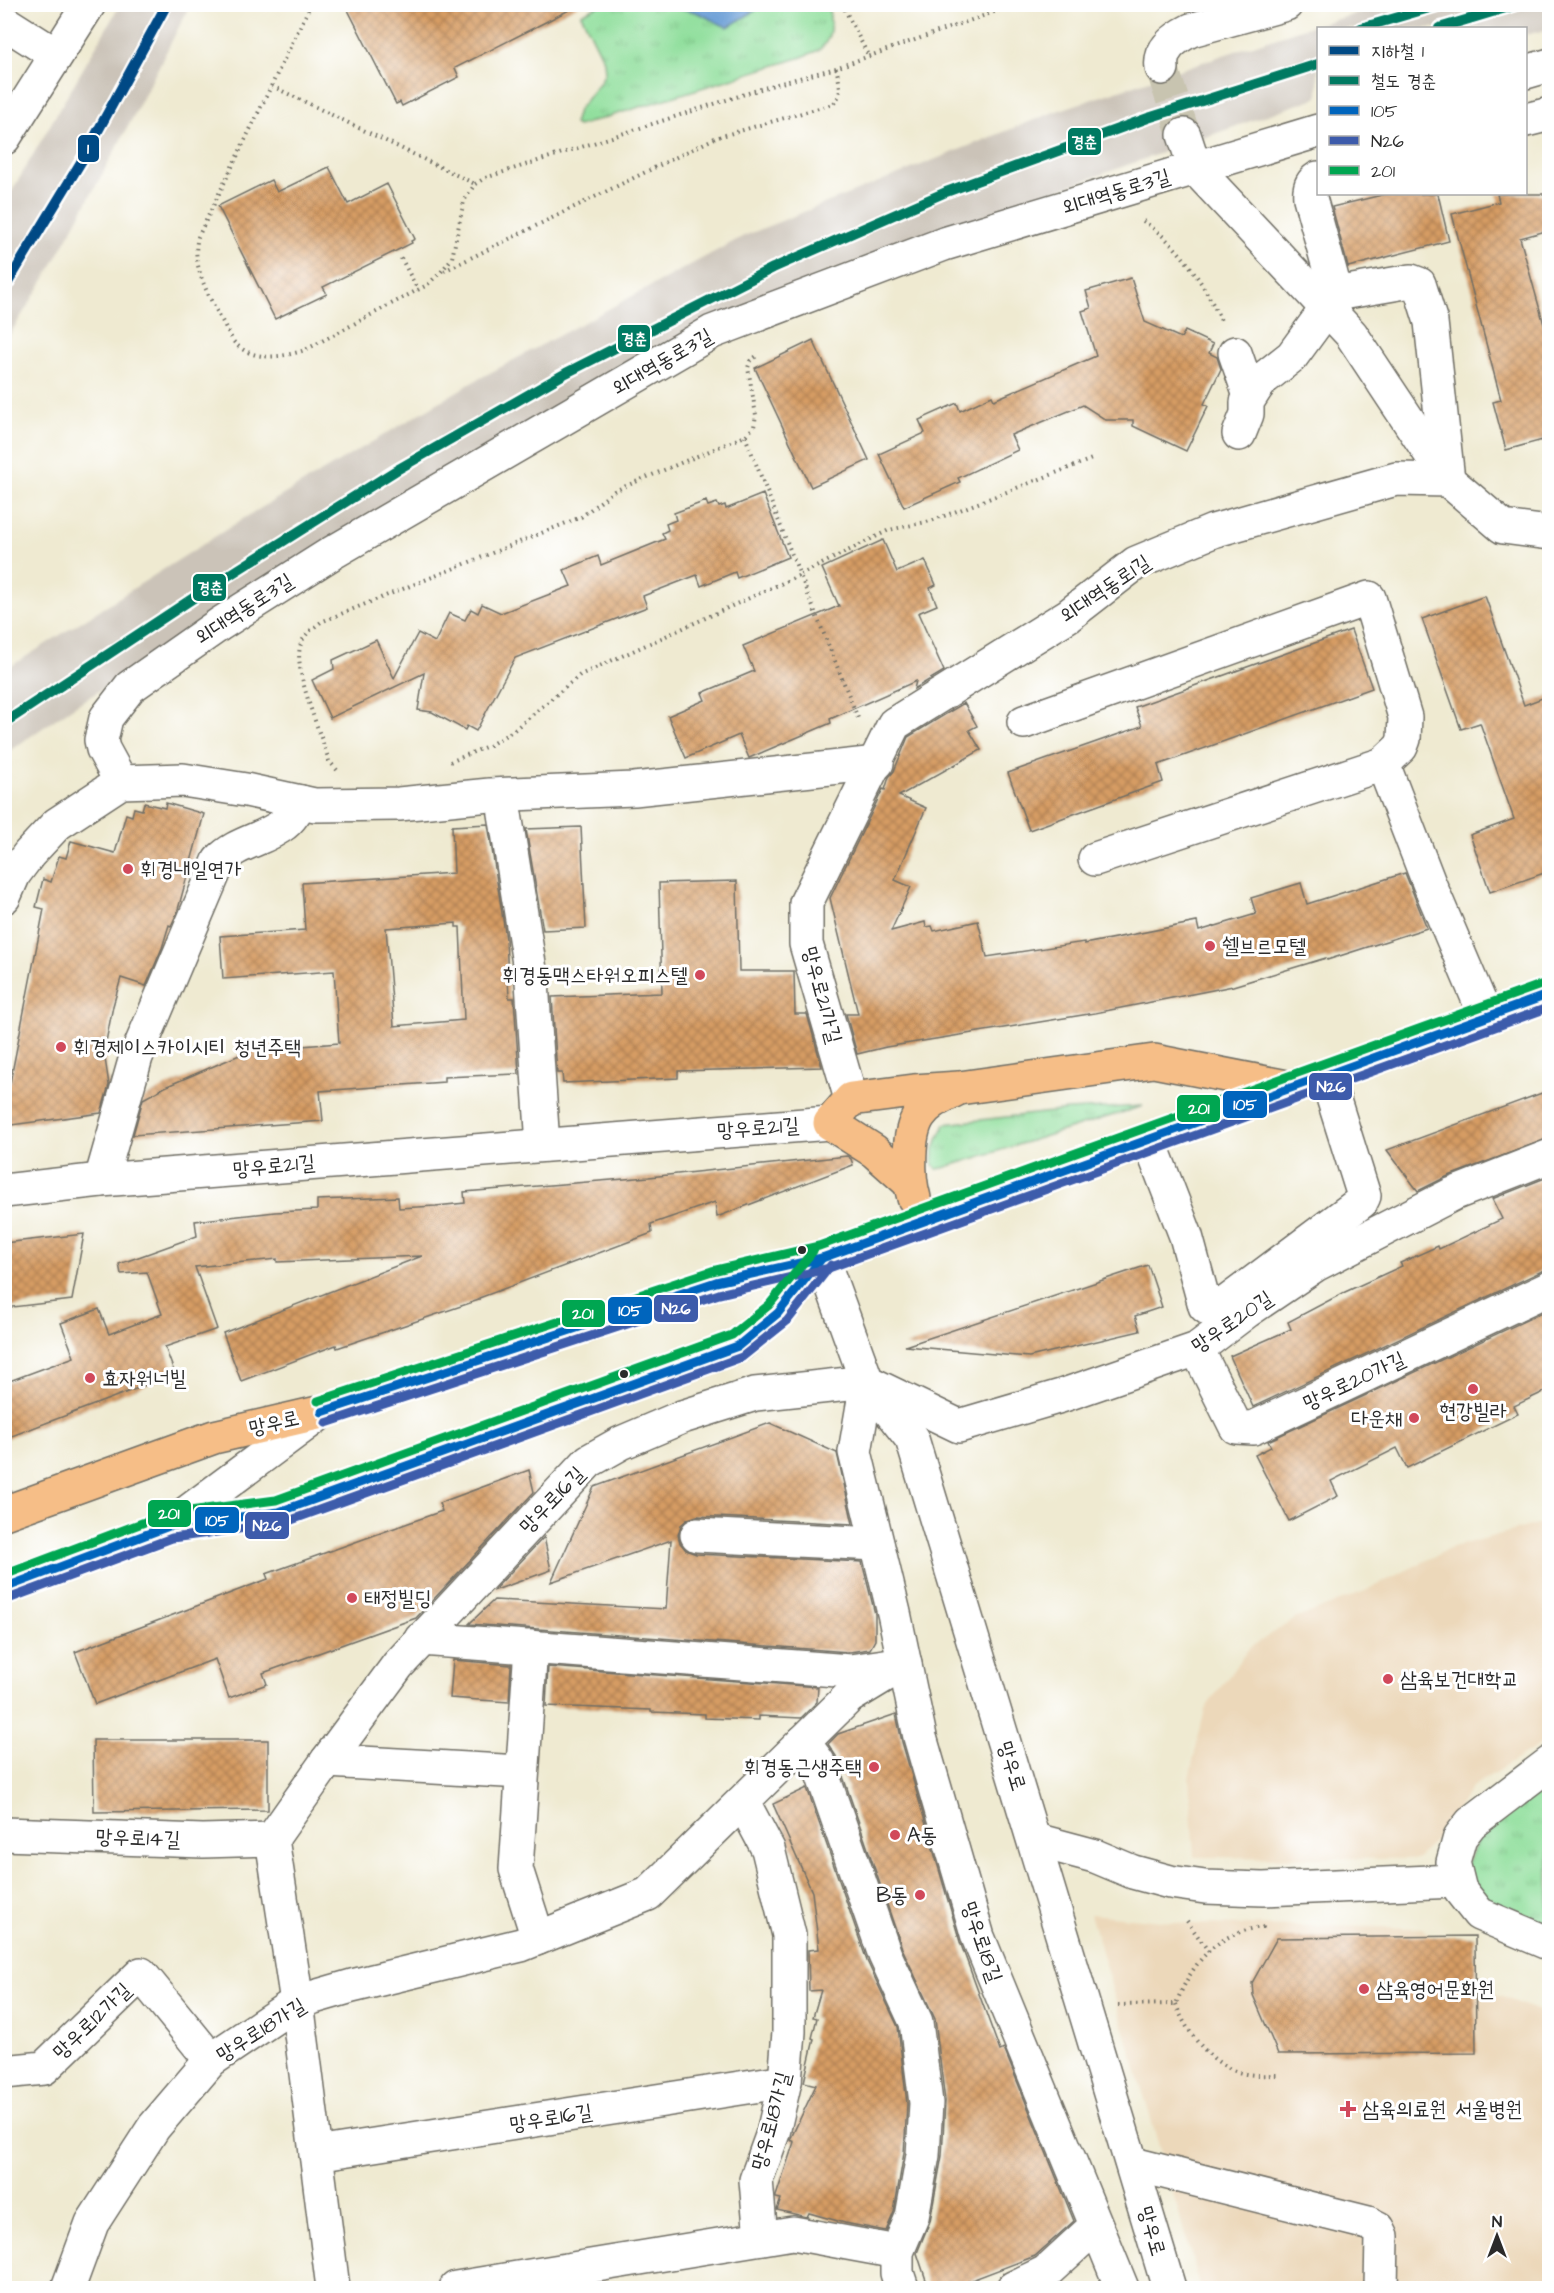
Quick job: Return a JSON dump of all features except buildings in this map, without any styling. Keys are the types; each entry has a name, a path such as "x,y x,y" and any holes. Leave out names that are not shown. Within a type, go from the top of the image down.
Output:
{"main road":[{"name":"망우로","path":"4,1513 214,1437 322,1412 716,1281 822,1258 1550,994"},
{"path":"910,1184 874,1151 830,1123 851,1099 959,1088 1154,1061 1292,1088"},
{"path":"922,1222 910,1184 913,1133 919,1116 933,1102 959,1088"},
{"path":"4,1588 169,1526 279,1512 738,1347 778,1313 822,1258"}],"street":[{"path":"4,138 89,4"},
{"path":"1162,68 1164,52 1177,38 1191,30 1286,4"},
{"path":"4,22 56,55"},
{"path":"1527,72 1550,65"},
{"path":"1527,120 1550,114"},
{"name":"외대역동로3길","path":"121,782 103,749 101,740 106,718 130,687 211,630 332,553 712,332 944,244 1317,132"},
{"path":"1184,135 1195,168 1351,334 1448,480 1503,527 1550,533"},
{"path":"1317,179 1309,189 1310,198 1333,282 1339,289 1347,292 1411,281 1419,284 1424,295 1431,322 1448,480"},
{"path":"1239,434 1247,414 1247,402 1250,396 1263,379 1292,356 1328,308"},
{"path":"1235,353 1250,396"},
{"name":"외대역동로1길","path":"877,763 894,724 1069,615 1136,563 1213,531 1396,479 1448,480"},
{"path":"1023,722 1369,598 1404,717 1404,739 1401,747 1383,764 1095,859"},
{"path":"4,897 14,874 45,836 71,814 121,782 183,780 315,805 399,804 502,795 645,789 877,763"},
{"name":"망우로21가길","path":"851,1099 806,944 806,903 877,763"},
{"path":"1383,764 1429,883 1486,1017"},
{"path":"502,795 532,982 543,1145"},
{"path":"101,1180 136,1057 219,861 230,850 283,826 291,818 301,801"},
{"path":"1149,1140 1186,1236 1205,1306 1209,1309 1222,1306 1361,1202 1364,1196 1326,1075"},
{"name":"망우로21길","path":"4,1191 101,1180 830,1123"},
{"name":"망우로20길","path":"867,1382 959,1426 1061,1396 1197,1350 1247,1311 1316,1265 1453,1194 1550,1156"},
{"name":"망우로","path":"822,1258 867,1382 912,1439 1169,2289"},
{"name":"망우로20가길","path":"1197,1350 1236,1427 1253,1428 1550,1288"},
{"name":"망우로18길","path":"867,1382 855,1452 920,1737 978,1936 1122,2289"},
{"name":"망우로16길","path":"272,1839 398,1665 589,1461 621,1443 682,1418 754,1394 867,1382"},
{"path":"169,1526 322,1412"},
{"path":"697,1535 877,1544"},
{"path":"421,1639 850,1671 905,1664"},
{"path":"531,1647 516,1869 538,1938"},
{"name":"망우로18가길","path":"68,2289 92,2223 154,2127 211,2060 297,2002 352,1986 521,1945 648,1894 849,1697 905,1664"},
{"path":"803,1742 818,1762 885,1955 916,2022 926,2103 923,2155 912,2217 897,2252 897,2273 902,2289"},
{"path":"327,1761 521,1772"},
{"path":"1550,1763 1471,1823 1460,1837 1453,1862 1460,1890 1479,1914 1550,1944"},
{"name":"망우로18가길","path":"743,1802 768,1849 789,1935 789,2032 785,2081 773,2133 756,2180 761,2238"},
{"name":"망우로14길","path":"4,1834 203,1841 272,1839"},
{"path":"272,1839 297,2002 333,2289"},
{"path":"1035,1840 1095,1856 1133,1872 1170,1882 1205,1887 1263,1889 1456,1881"},
{"name":"망우로12가길","path":"4,2072 44,2068 141,1974 211,2060"},
{"name":"망우로16길","path":"316,2154 785,2081"},
{"path":"1133,2164 1368,2223 1378,2228 1382,2236 1381,2289"},
{"path":"1013,2289 1046,2272 1096,2226"},
{"path":"456,2289 793,2233 897,2252"}],"path":[{"path":"311,4 198,237 195,248 199,272 233,341 246,353 267,356 289,355 305,350 427,285 452,258 464,201 476,184 484,178 758,90 836,68 1017,4"},
{"path":"842,4 869,57"},
{"path":"441,272 715,138 834,104 841,92 836,68"},
{"path":"272,86 476,184"},
{"path":"1137,219 1158,231 1191,267 1215,306 1235,353"},
{"path":"401,258 418,290"},
{"path":"343,774 336,770 330,761 301,672 300,648 309,631 321,622 581,517 614,490 746,436 754,427 756,415 748,368 750,361 768,350"},
{"path":"746,436 877,763"},
{"path":"440,765 490,745 514,730 580,675 800,575 889,530 931,521 1092,459"},
{"path":"1263,1889 1263,1927 1238,1932 1222,1940 1198,1963 1184,1982 1176,2004 1181,2020 1200,2043 1229,2068 1243,2073 1280,2075"},
{"path":"1185,1916 1209,1952"},
{"path":"1109,2005 1176,2004"}],"shaded area":[{"path":"120,5 190,5 131,121 50,270 5,342 5,203"},
{"path":"1388,5 1549,5 1549,29 1527,35 1527,27 1317,27 1317,97 817,276 405,502 73,707 5,754 5,670 246,517 473,382 744,236 1054,112 1301,29"},
{"name":"삼육보건대학교","path":"1549,1521 1549,1739 1472,1787 1438,1837 1417,1859 1194,1857 1189,1778 1205,1709 1249,1648 1297,1618 1365,1591 1453,1547"},
{"name":"삼육의료원 서울병원","path":"1090,1914 1192,1924 1423,1928 1472,1985 1549,2015 1549,2288 1201,2288"}],"green space":[{"path":"602,4 828,5 830,28 825,44 815,52 578,126 574,124 578,110 601,81 605,72 604,61 581,14"},
{"path":"1143,1106 943,1168 937,1169 933,1165 934,1149 945,1124 1069,1110"},
{"path":"1549,1781 1549,1933 1470,1891 1467,1864 1479,1837"}],"water":[{"path":"758,4 755,11 728,27 698,13 651,5"}],"tunnel":[{"path":"1162,68 1184,135"}],"metro line":[{"name":"1","path":"4,289 81,162 167,4"}],"rail line":[{"name":"경춘","path":"1364,27 1443,4"},
{"name":"경춘","path":"1442,27 1519,4"},
{"name":"경춘","path":"4,723 204,591 395,471 566,373 773,268 946,192 1148,118 1317,64"}],"transit line":[{"name":"201","path":"318,1401 712,1271 819,1246 1546,983"},
{"name":"105","path":"322,1412 716,1282 822,1258 1550,994"},
{"name":"N26","path":"326,1423 719,1294 826,1269 1550,1007"},
{"name":"201","path":"4,1575 166,1514 276,1500 732,1335 769,1305 813,1251"},
{"name":"105","path":"4,1588 169,1526 279,1512 738,1346 778,1313 822,1258"},
{"name":"N26","path":"8,1599 172,1538 283,1523 742,1357 787,1321 831,1265"}],"place":[{"name":"휘경내일연가","path":"128,869"},
{"name":"쉘브르모텔","path":"1210,946"},
{"name":"휘경동맥스타워오피스텔","path":"700,975"},
{"name":"휘경제이스카이시티 청년주택","path":"61,1047"},
{"name":"효자워너빌","path":"90,1378"},
{"name":"현강빌라","path":"1473,1389"},
{"name":"다운채","path":"1414,1418"},
{"name":"태정빌딩","path":"352,1598"},
{"name":"삼육보건대학교","path":"1388,1679"},
{"name":"휘경동근생주택","path":"874,1767"},
{"name":"A동","path":"895,1835"},
{"name":"B동","path":"920,1895"},
{"name":"삼육영어문화원","path":"1364,1989"},
{"name":"삼육의료원 서울병원","path":"1348,2109"}]}
